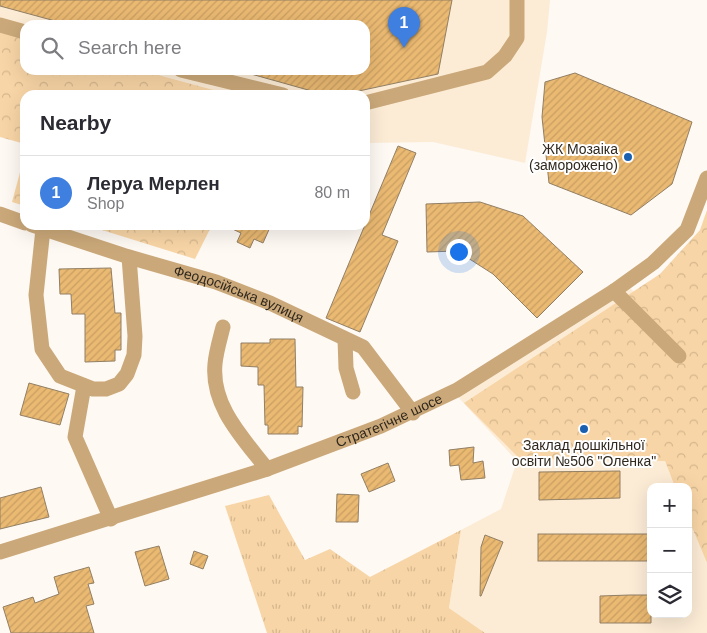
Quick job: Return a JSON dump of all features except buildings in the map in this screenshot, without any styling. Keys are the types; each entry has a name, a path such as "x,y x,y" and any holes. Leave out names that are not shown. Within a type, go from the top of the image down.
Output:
{"street":[{"path":"370,102 487,72 505,56 517,38 517,0"},
{"path":"0,25 20,31"},
{"path":"201,75 263,90"},
{"name":"Стратегічне шосе","path":"0,552 111,519 266,469 412,413 500,364 653,264 687,230 707,178"},
{"path":"0,214 20,221"},
{"path":"38,230 36,295 42,349 60,376 93,389 106,389 119,384 127,374 132,361 136,336 129,257"},
{"name":"Феодосійська вулиця","path":"47,230 225,286 270,303 363,347 412,413"},
{"path":"614,291 678,356"},
{"path":"223,326 215,364 215,386 220,405 266,469"},
{"path":"345,339 346,368 353,392"},
{"path":"84,386 75,437 111,519"}],"shaded area":[{"path":"0,0 550,0 547,32 525,163 433,142 370,143 370,90 214,90 158,75 370,75 370,20 20,20 20,26 0,32"},
{"name":"Заклад дошкільної освіти №506 \"Оленка\"","path":"629,287 707,361 665,461 673,483 647,483 647,618 692,618 692,527 707,563 707,633 485,633 449,608 461,530 501,509 517,461 458,397"}],"green space":[{"path":"0,32 20,38 20,75 158,75 214,90 20,90 20,143 0,137"},
{"path":"20,172 20,204 12,202"},
{"path":"707,210 707,563 692,527 692,483 673,483 665,461 520,459 464,403 660,274 700,230"},
{"path":"102,230 210,230 195,259"},
{"path":"269,495 305,560 330,549 370,577 461,530 449,608 485,633 267,633 225,506"}],"place":[{"name":"Леруа Мерлен","path":"404,48"},
{"name":"ЖК Мозаіка (заморожено)","path":"628,157"},
{"name":"Заклад дошкільної освіти №506 \"Оленка\"","path":"584,429"}]}
